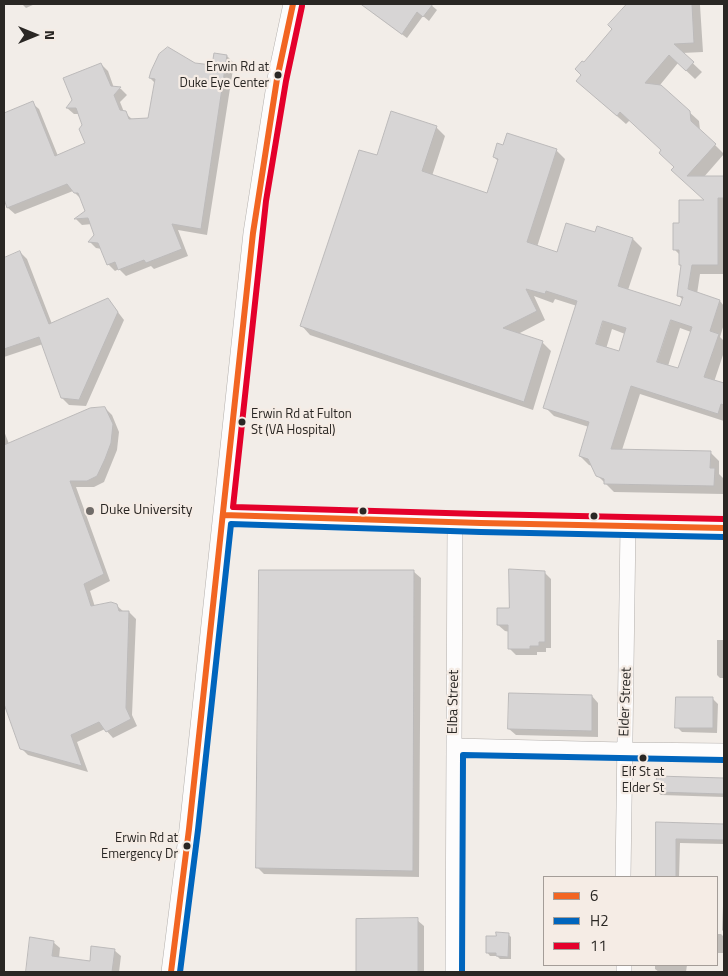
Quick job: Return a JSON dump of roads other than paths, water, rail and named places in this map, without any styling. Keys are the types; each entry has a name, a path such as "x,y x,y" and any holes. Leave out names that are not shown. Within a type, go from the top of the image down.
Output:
{"main road":[{"path":"171,972 189,829 257,200 277,79 293,4"},
{"path":"223,515 724,528"}],"street":[{"name":"Elba Street","path":"453,972 455,522"},
{"name":"Elder Street","path":"624,876 628,526"},
{"path":"454,746 724,751"}],"place":[{"name":"Erwin Rd at Duke Eye Center","path":"278,75"},
{"name":"Erwin Rd at Fulton St (VA Hospital)","path":"242,422"},
{"name":"Duke University","path":"90,511"},
{"name":"Elf St at Elder St","path":"643,758"},
{"name":"Erwin Rd at Emergency Dr","path":"187,846"}]}
